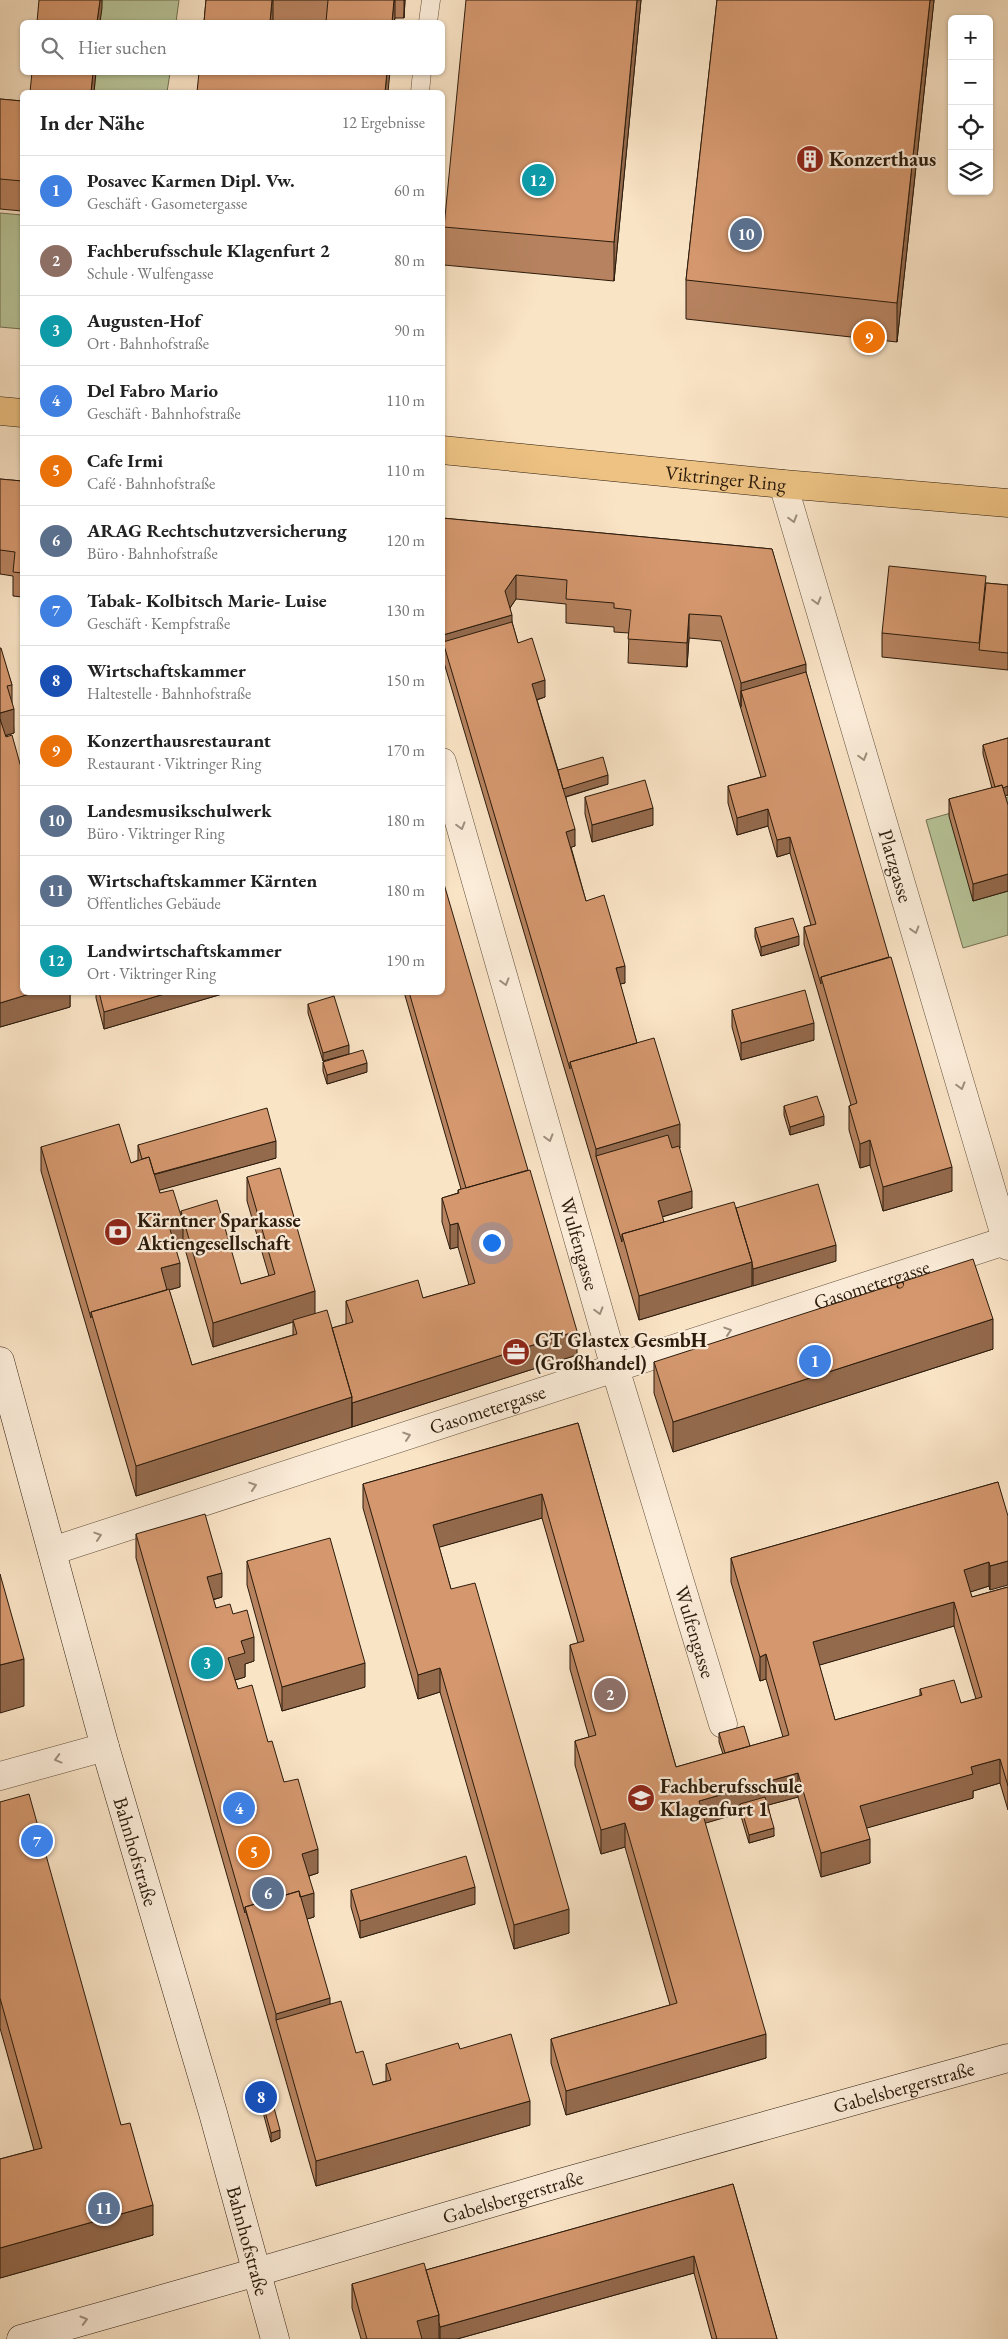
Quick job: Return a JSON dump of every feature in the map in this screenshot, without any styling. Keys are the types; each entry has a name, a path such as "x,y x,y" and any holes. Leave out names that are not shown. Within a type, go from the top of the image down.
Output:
{"main road":[{"path":"0,411 20,413"},
{"name":"Viktringer Ring","path":"445,450 783,484 1008,503"}],"street":[{"name":"Platzgasse","path":"783,484 1008,1242"},
{"name":"Wulfengasse","path":"445,773 615,1368 723,1724"},
{"name":"Gasometergasse","path":"52,1551 1008,1242"},
{"name":"Bahnhofstraße","path":"0,1362 106,1747 213,2113 275,2339"},
{"path":"0,1776 106,1747"},
{"name":"Gabelsbergerstraße","path":"21,2339 560,2183 1008,2058"}],"lane":[{"path":"428,20 431,0"},
{"path":"420,90 422,75"}],"green space":[{"path":"102,0 179,0 176,20 100,20"},
{"path":"96,75 170,75 167,90 94,90"},
{"path":"0,213 20,215 20,329 0,327"},
{"path":"1008,797 1008,935 963,948 926,820"}],"building":[{"path":"39,0 100,0 97,20 37,20"},
{"path":"206,0 272,0 270,20 204,20"},
{"path":"328,0 394,0 392,20 326,20"},
{"path":"466,0 637,0 614,242 445,227"},
{"name":"Konzerthaus","path":"717,0 930,0 897,303 686,280"},
{"path":"32,75 93,75 91,90 30,90"},
{"path":"199,75 387,75 385,90 197,90"},
{"path":"0,99 20,101 20,181 0,179"},
{"path":"0,479 20,481 20,573 13,572 15,552 0,550"},
{"path":"445,518 772,549 806,664 741,683 721,616 689,614 687,643 628,639 631,610 614,608 614,603 566,599 567,580 516,575 505,591 512,615 445,634"},
{"path":"889,566 986,576 979,643 882,633"},
{"path":"986,583 1008,585 1008,653 979,650"},
{"path":"512,622 518,643 532,638 545,680 532,684 575,829 566,832 586,901 604,895 625,966 616,968 637,1043 570,1062 570,1069 445,649 445,641"},
{"path":"0,648 12,685 7,686 14,709 0,713"},
{"path":"806,672 889,957 821,977 821,984 804,927 816,924 790,837 777,840 768,809 737,818 728,786 766,776 741,691"},
{"path":"0,719 6,737 12,735 20,764 20,995 26,995 0,1003"},
{"path":"1008,738 1008,786 1003,788 1002,785 995,787 983,745"},
{"path":"603,757 608,775 563,789 558,770"},
{"path":"645,780 653,808 592,825 585,797"},
{"path":"1002,785 1008,805 1008,874 973,884 949,799"},
{"path":"445,887 528,1170 466,1188 410,995 445,995"},
{"path":"793,918 799,936 761,947 755,928"},
{"path":"891,957 952,1167 883,1187 870,1140 860,1144 849,1106 857,1103 821,977"},
{"path":"805,990 814,1023 741,1043 732,1010"},
{"path":"100,995 161,995 104,1012"},
{"path":"334,996 349,1045 323,1053 308,1004"},
{"path":"654,1038 680,1124 596,1149 570,1062"},
{"path":"363,1050 367,1063 327,1075 323,1062"},
{"path":"817,1096 824,1116 790,1127 784,1106"},
{"path":"267,1108 276,1141 154,1174 149,1157 142,1159 138,1145"},
{"name":"Kärntner Sparkasse Aktiengesellschaft","path":"119,1124 131,1163 149,1157 160,1193 173,1190 183,1222 169,1226 180,1263 161,1268 167,1290 91,1312 91,1318 41,1147"},
{"path":"668,1135 672,1148 679,1146 692,1191 658,1201 664,1222 622,1234 622,1242 596,1156"},
{"path":"280,1168 315,1291 213,1323 181,1211 217,1200 241,1284 275,1274 247,1177"},
{"path":"530,1170 577,1331 352,1403 352,1397 332,1328 353,1322 346,1301 418,1280 423,1298 475,1283 458,1223 450,1225 442,1198 459,1193 458,1190"},
{"path":"818,1184 836,1245 753,1269 736,1208"},
{"path":"734,1202 752,1262 639,1296 622,1234"},
{"path":"973,1259 993,1319 673,1422 654,1362"},
{"path":"169,1289 192,1365 297,1334 293,1320 327,1310 352,1397 136,1466 91,1312"},
{"path":"578,1423 676,1767 789,1735 766,1654 760,1657 731,1558 998,1482 1008,1516 1008,1561 990,1566 989,1562 964,1570 972,1597 1008,1587 1008,1786 1000,1759 971,1767 973,1774 860,1806 870,1839 821,1853 798,1773 699,1801 766,2034 566,2091 551,2039 677,2003 625,1823 601,1830 575,1741 596,1735 570,1645 584,1641 542,1494 433,1525 451,1589 475,1583 569,1909 514,1925 440,1668 418,1675 363,1484","holes":["954,1602 982,1697 961,1703 954,1680 920,1689 922,1695 835,1720 813,1642"]},
{"path":"205,1514 222,1573 207,1577 216,1608 230,1604 233,1614 247,1610 254,1637 241,1641 245,1653 228,1658 238,1689 252,1685 268,1742 272,1741 284,1782 298,1779 318,1849 302,1854 314,1893 300,1897 299,1891 245,1907 245,1913 136,1534"},
{"path":"330,1538 365,1663 282,1687 247,1561"},
{"path":"0,1574 24,1659 0,1665"},
{"path":"744,1726 750,1746 725,1753 719,1733"},
{"path":"29,1794 121,2125 130,2123 153,2205 0,2248 0,2159 42,2148 0,1998 0,1802"},
{"path":"765,1797 774,1828 749,1835 740,1804"},
{"path":"466,1856 475,1887 360,1921 351,1890"},
{"path":"299,1891 330,1998 276,2014 245,1907"},
{"path":"341,2001 356,2053 363,2051 373,2085 391,2080 386,2064 458,2043 460,2049 511,2034 530,2101 316,2161 276,2020"},
{"path":"273,2104 280,2130 271,2133 264,2108"},
{"path":"733,2184 777,2339 717,2339 694,2256 440,2327 439,2315 426,2270"},
{"path":"424,2263 439,2315 417,2321 422,2339 367,2339 352,2284"}],"place":[{"name":"Konzerthaus","path":"810,159"},
{"name":"Landwirtschaftskammer","path":"538,180"},
{"name":"Landesmusikschulwerk","path":"746,234"},
{"name":"Konzerthausrestaurant","path":"869,337"},
{"name":"Kärntner Sparkasse Aktiengesellschaft","path":"118,1232"},
{"name":"GT Glastex GesmbH (Großhandel)","path":"516,1352"},
{"name":"Posavec Karmen Dipl. Vw.","path":"815,1361"},
{"name":"Augusten-Hof","path":"207,1663"},
{"name":"Fachberufsschule Klagenfurt 2","path":"610,1694"},
{"name":"Fachberufsschule Klagenfurt 1","path":"641,1798"},
{"name":"Del Fabro Mario","path":"239,1808"},
{"name":"Tabak- Kolbitsch Marie- Luise","path":"37,1841"},
{"name":"Cafe Irmi","path":"254,1852"},
{"name":"ARAG Rechtschutzversicherung","path":"268,1893"},
{"name":"Wirtschaftskammer","path":"261,2097"},
{"name":"Wirtschaftskammer Kärnten","path":"104,2208"}]}
